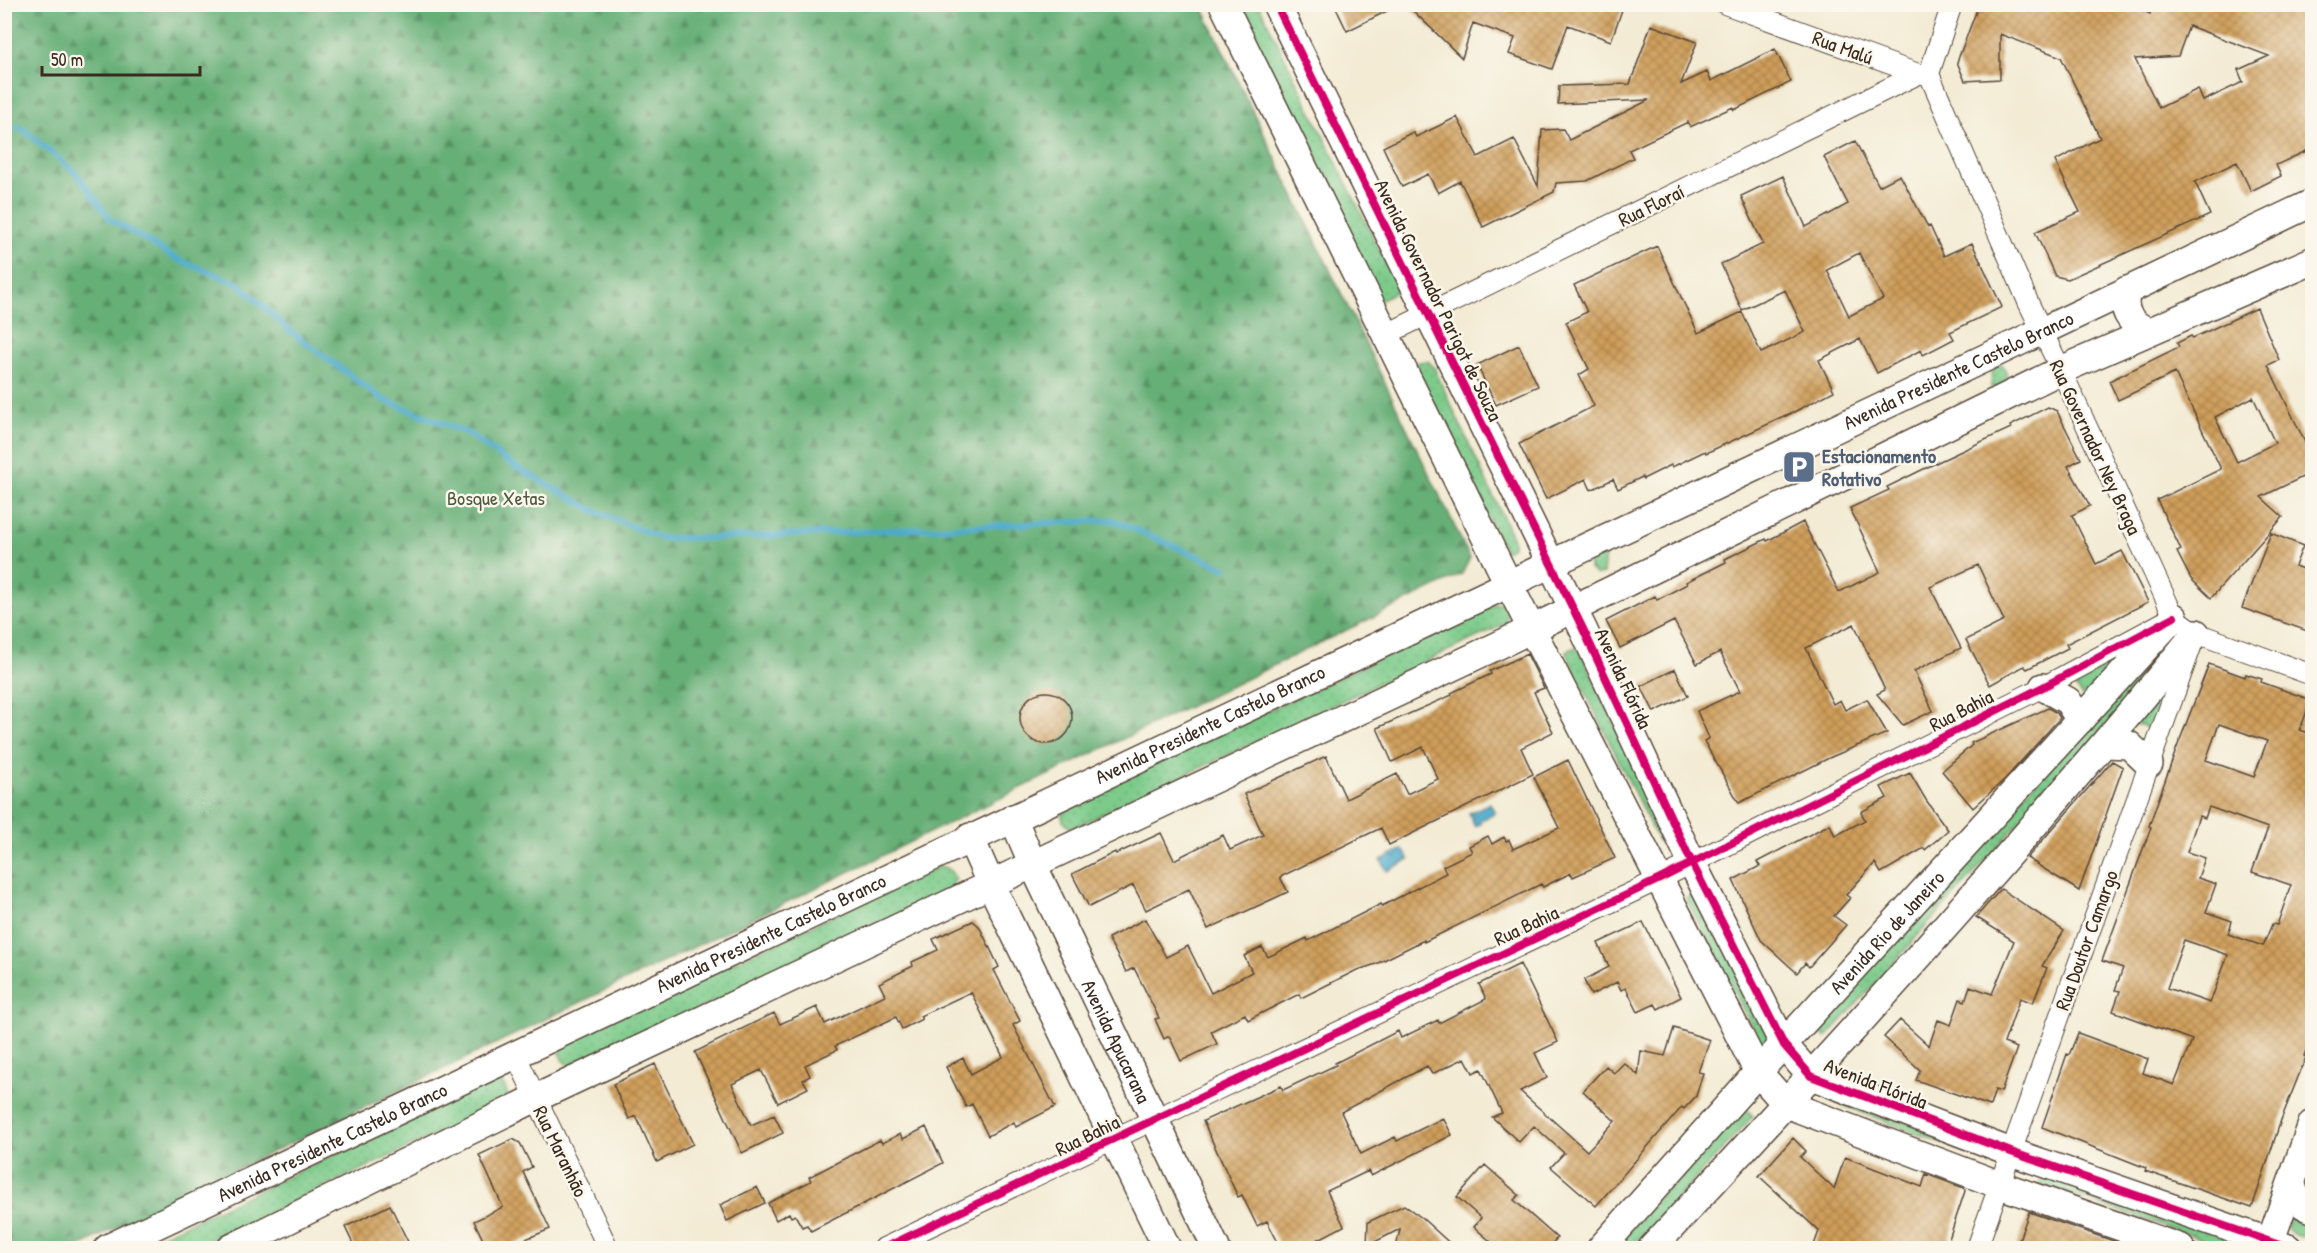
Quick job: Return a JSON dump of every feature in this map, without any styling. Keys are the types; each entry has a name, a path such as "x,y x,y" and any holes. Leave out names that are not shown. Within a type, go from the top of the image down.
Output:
{"street":[{"path":"1223,4 1531,629 1758,1072 1786,1104 2000,1185 2181,1248"},
{"name":"Avenida Governador Parigot de Souza","path":"1276,4 1573,609"},
{"name":"Rua Malú","path":"1725,4 1923,74"},
{"path":"1923,74 1952,4"},
{"name":"Rua Floraí","path":"1385,335 1923,74"},
{"name":"Rua Governador Ney Braga","path":"1923,74 2174,617 2196,633 2313,675"},
{"name":"Avenida Presidente Castelo Branco","path":"108,1248 1507,581 2313,203"},
{"path":"231,1248 536,1098 1573,609 2061,370 2313,261"},
{"path":"2127,290 2124,300 2125,310 2130,320 2138,327 2148,331"},
{"path":"1987,355 1999,357 2009,364 2014,376 2012,388 2005,398"},
{"name":"Avenida Flórida","path":"1573,609 1692,863 1784,1045 1811,1076 2011,1152 2275,1246"},
{"name":"Rua Bahia","path":"884,1248 1660,879 2043,687 2174,617"},
{"name":"Avenida Rio de Janeiro","path":"1601,1248 1758,1072 2174,617"},
{"name":"Avenida Rio de Janeiro","path":"1652,1248 1786,1104 2106,744 2196,633"},
{"name":"Rua Doutor Camargo","path":"1977,1248 2196,633"},
{"path":"2043,687 2068,701 2080,720"},
{"path":"2106,744 2129,745 2149,764"},
{"name":"Avenida Apucarana","path":"1013,818 1033,865 1216,1248"},
{"path":"970,837 991,885 1167,1248"},
{"name":"Rua Maranhão","path":"515,1054 608,1248"},
{"path":"2275,1246 2292,1184 2313,1124"},
{"path":"2292,1184 2295,1197 2303,1206 2313,1209"}],"green space":[{"name":"Bosque Xetas","path":"5,4 1201,5 1470,558 1462,574 75,1248 5,1248"},
{"path":"1234,5 1259,5 1399,290 1378,301"},
{"path":"1428,361 1434,368 1513,539 1513,547 1505,551 1412,366"},
{"path":"1992,363 2001,363 2007,376 2005,384 1991,390"},
{"path":"1606,545 1603,574 1597,575 1589,566 1589,554"},
{"path":"1497,603 1504,603 1508,609 1507,623 1075,827 1069,827 1063,821 1061,811 1064,807"},
{"path":"1578,646 1670,842 1667,844 1658,841 1568,657 1567,651"},
{"path":"2158,646 2169,656 1826,1038 1815,1028"},
{"path":"2118,661 2084,698 2072,684"},
{"path":"2176,671 2153,734 2142,725 2134,724"},
{"path":"940,866 949,869 956,879 949,890 579,1066 568,1064 562,1059 560,1051 564,1041"},
{"path":"1700,891 1771,1039 1761,1044 1686,898"},
{"path":"493,1080 504,1085 508,1095 501,1104 195,1248 136,1248"},
{"path":"1830,1092 1994,1155 1988,1161 1830,1100"},
{"path":"1743,1106 1753,1116 1632,1248 1612,1248"},
{"path":"2044,1171 2244,1240 2240,1248 2229,1248 2039,1184"},
{"path":"2292,1207 2312,1219 2311,1235 2298,1236 2287,1228"}],"water":[{"path":"1490,803 1495,813 1475,826 1469,813"},
{"path":"1403,849 1409,860 1387,871 1381,860"}],"building":[{"path":"1334,4 1401,4 1347,31"},
{"path":"1406,4 1606,4 1622,10 1611,41 1568,25 1552,69 1509,54 1515,38 1473,23 1462,58"},
{"path":"1979,4 2126,4 2150,14 2154,4 2313,4 2313,148 2276,165 2281,176 2251,191 2237,162 2195,182 2210,215 2068,279 2055,276 2035,232 2080,212 2055,161 2100,138 2061,57 2000,34 2000,79 1965,81 1957,62","holes":["2189,26 2269,56 2238,70 2243,82 2203,101 2198,89 2159,108 2135,59 2178,56"]},
{"path":"1651,25 1697,42 1681,84 1707,72 1711,81 1775,49 1791,82 1734,110 1733,107 1690,127 1688,122 1629,150 1633,158 1587,181 1556,183 1554,192 1483,227 1460,181 1438,193 1428,174 1402,187 1383,147 1413,132 1416,137 1457,117 1478,157 1514,139 1538,186 1542,130 1563,129 1569,140 1649,100 1558,104 1559,86 1630,84"},
{"path":"1855,141 1879,186 1900,175 1928,227 1930,226 1944,256 1972,243 2002,307 1950,332 1954,339 1923,355 1921,350 1877,373 1860,339 1819,360 1834,391 1790,414 1706,453 1705,451 1618,489 1613,479 1591,490 1586,479 1546,499 1519,444 1594,406 1579,375 1589,369 1566,322 1587,312 1574,285 1657,246 1698,333 1742,312 1761,353 1805,332 1785,290 1742,310 1721,264 1763,244 1741,196 1783,176 1806,227 1848,204 1824,157","holes":["1859,253 1883,299 1849,316 1827,270"]},
{"path":"2257,308 2279,360 2268,365 2313,459 2313,472 2261,497 2283,517 2211,598 2191,579 2177,552 2181,550 2157,500 2221,469 2175,373 2118,400 2109,381 2179,347 2177,343 2191,336 2193,338","holes":["2253,397 2275,443 2237,462 2215,417"]},
{"path":"1519,345 1538,386 1496,405 1477,365"},
{"path":"2048,407 2057,411 2081,459 2068,466 2090,506 2072,515 2096,564 2122,551 2148,602 2066,644 2068,648 2027,669 2024,666 1990,685 1966,640 2004,621 1978,565 1930,587 1961,648 1914,671 1933,711 1903,725 1877,694 1885,690 1854,624 1806,648 1833,704 1840,700 1845,710 1867,699 1887,733 1829,758 1739,803 1704,741 1709,738 1697,711 1740,691 1720,652 1697,664 1674,621 1620,648 1606,621 1655,596 1657,600 1726,562 1725,559 1803,522 1839,592 1880,572 1850,508 1889,490 1887,487 2011,428 2010,426"},
{"path":"2271,533 2303,546 2295,566 2313,573 2313,633 2242,608"},
{"path":"1527,654 1544,688 1534,692 1553,732 1521,748 1533,774 1389,845 1381,828 1364,836 1280,877 1288,892 1208,929 1189,889 1146,910 1133,885 1089,907 1072,874 1115,852 1116,854 1161,833 1174,860 1223,835 1230,850 1263,835 1244,794 1326,756 1346,799 1397,774 1407,794 1438,779 1423,747 1392,762 1377,728 1452,695 1451,693 1491,674 1490,671"},
{"path":"2209,664 2245,677 2246,674 2262,679 2261,682 2311,700 2300,730 2313,734 2313,1031 2304,1056 2306,1057 2281,1120 2252,1208 2145,1171 2146,1168 2042,1127 2067,1054 2069,1055 2078,1033 2148,1059 2143,1073 2174,1085 2192,1040 2113,1011 2120,991 2115,990 2123,968 2102,961 2151,827 2149,826","holes":["2219,724 2267,741 2254,777 2206,760","2209,807 2268,828 2252,872 2291,885 2277,925 2272,924 2263,946 2228,934 2232,921 2206,912 2216,884 2198,878 2205,858 2187,852 2199,816 2205,818","2184,940 2228,955 2210,1003 2167,988"]},
{"path":"1675,669 1688,696 1654,712 1641,686"},
{"path":"1046,692 1056,694 1064,700 1070,708 1072,718 1070,728 1064,736 1056,742 1046,744 1036,742 1028,736 1022,728 1020,718 1022,708 1028,700 1036,694"},
{"path":"2048,708 2057,713 2060,718 2005,779 1973,808 1942,771 1972,745 1971,743"},
{"path":"1568,760 1615,858 1573,877 1571,873 1543,887 1541,884 1424,942 1424,940 1376,964 1355,971 1301,998 1299,994 1248,1020 1245,1014 1211,1031 1217,1044 1181,1061 1169,1036 1164,1039 1155,1019 1159,1018 1134,968 1126,972 1108,938 1145,919 1166,957 1188,946 1211,993 1252,972 1244,956 1262,947 1268,957 1307,938 1308,941 1381,904 1382,906 1446,873 1443,866 1472,852 1469,846 1488,836 1492,844 1504,837 1506,841 1509,840 1513,849 1559,828 1534,777"},
{"path":"2112,761 2123,767 2079,891 2027,858"},
{"path":"1910,773 1948,830 1925,850 1924,848 1881,873 1875,863 1846,895 1850,898 1834,916 1846,925 1809,967 1805,963 1797,973 1761,940 1733,880 1760,866 1757,862 1830,824 1835,836 1865,820 1861,812 1887,798 1881,787"},
{"path":"2001,889 2064,931 2042,966 2047,968 2033,1003 2020,998 2004,1043 2017,1048 2001,1092 1995,1090 1990,1106 1916,1080 1920,1070 1884,1037 1900,1020 1929,1046 1938,1020 1951,1025 1960,999 1965,1001 1970,986 1992,994 2014,941 1976,917"},
{"path":"973,921 979,926 999,967 994,970 1020,1021 1013,1025 1055,1107 1016,1127 1014,1122 988,1136 972,1104 966,1107 946,1067 963,1058 971,1074 1003,1057 971,992 920,1016 922,1019 902,1029 896,1017 835,1046 837,1050 805,1065 810,1076 803,1080 808,1088 778,1103 761,1070 732,1084 751,1125 774,1115 783,1133 742,1153 695,1052 774,1013 780,1024 817,1007 825,1024 885,995 879,983 913,966 912,962 938,950 933,939"},
{"path":"1643,922 1681,997 1658,1009 1655,1004 1638,1012 1626,988 1621,990 1617,982 1591,995 1584,980 1609,967 1598,943"},
{"path":"1520,964 1558,1042 1535,1053 1547,1078 1520,1091 1587,1151 1615,1121 1583,1091 1606,1066 1614,1073 1624,1063 1638,1075 1641,1051 1665,1056 1674,1028 1710,1040 1698,1072 1703,1073 1696,1096 1684,1109 1682,1107 1596,1206 1551,1167 1564,1153 1534,1126 1519,1142 1492,1117 1502,1113 1481,1069 1473,1073 1465,1058 1432,1074 1427,1066 1341,1112 1361,1154 1395,1137 1397,1141 1443,1118 1452,1135 1371,1176 1368,1171 1327,1191 1344,1226 1302,1248 1281,1248 1267,1221 1257,1226 1242,1195 1238,1197 1203,1121 1281,1086 1283,1090 1336,1065 1335,1063 1398,1031 1401,1038 1438,1020 1439,1023 1486,999 1479,984"},
{"path":"655,1064 693,1144 657,1162 636,1116 629,1119 613,1084"},
{"path":"926,1127 943,1163 811,1231 807,1225 802,1227 795,1215 791,1217 789,1213 776,1220 768,1203 811,1181 809,1177 880,1140 882,1143 900,1134 903,1139"},
{"path":"1793,1138 1806,1151 1800,1157 1834,1189 1845,1157 1922,1187 1926,1174 1964,1188 1965,1191 1946,1248 1813,1248 1819,1231 1759,1176"},
{"path":"513,1139 520,1143 532,1167 523,1172 550,1229 504,1248 487,1248 474,1221 503,1207 479,1155"},
{"path":"1485,1165 1519,1195 1514,1200 1557,1238 1548,1248 1498,1248 1474,1227 1481,1218 1457,1197"},
{"path":"757,1187 765,1203 727,1221 720,1205"},
{"path":"390,1205 411,1248 355,1248 345,1227"},
{"path":"1404,1205 1455,1248 1396,1248 1400,1229 1367,1246 1368,1222"},
{"path":"2029,1212 2128,1246 2128,1248 2016,1248"}],"waterway":[{"path":"4,125 23,129 78,175 110,219 179,260 239,284 290,331 382,399 467,433 514,466 595,511 660,538 723,538 1113,520 1225,568"}],"cycle path":[{"path":"1276,4 1583,629 1692,863 1784,1045 1811,1076 2011,1152 2288,1248"},
{"path":"884,1248 1660,879 2043,687 2174,617"}],"place":[{"name":"Estacionamento Rotativo","path":"1799,467"}]}
